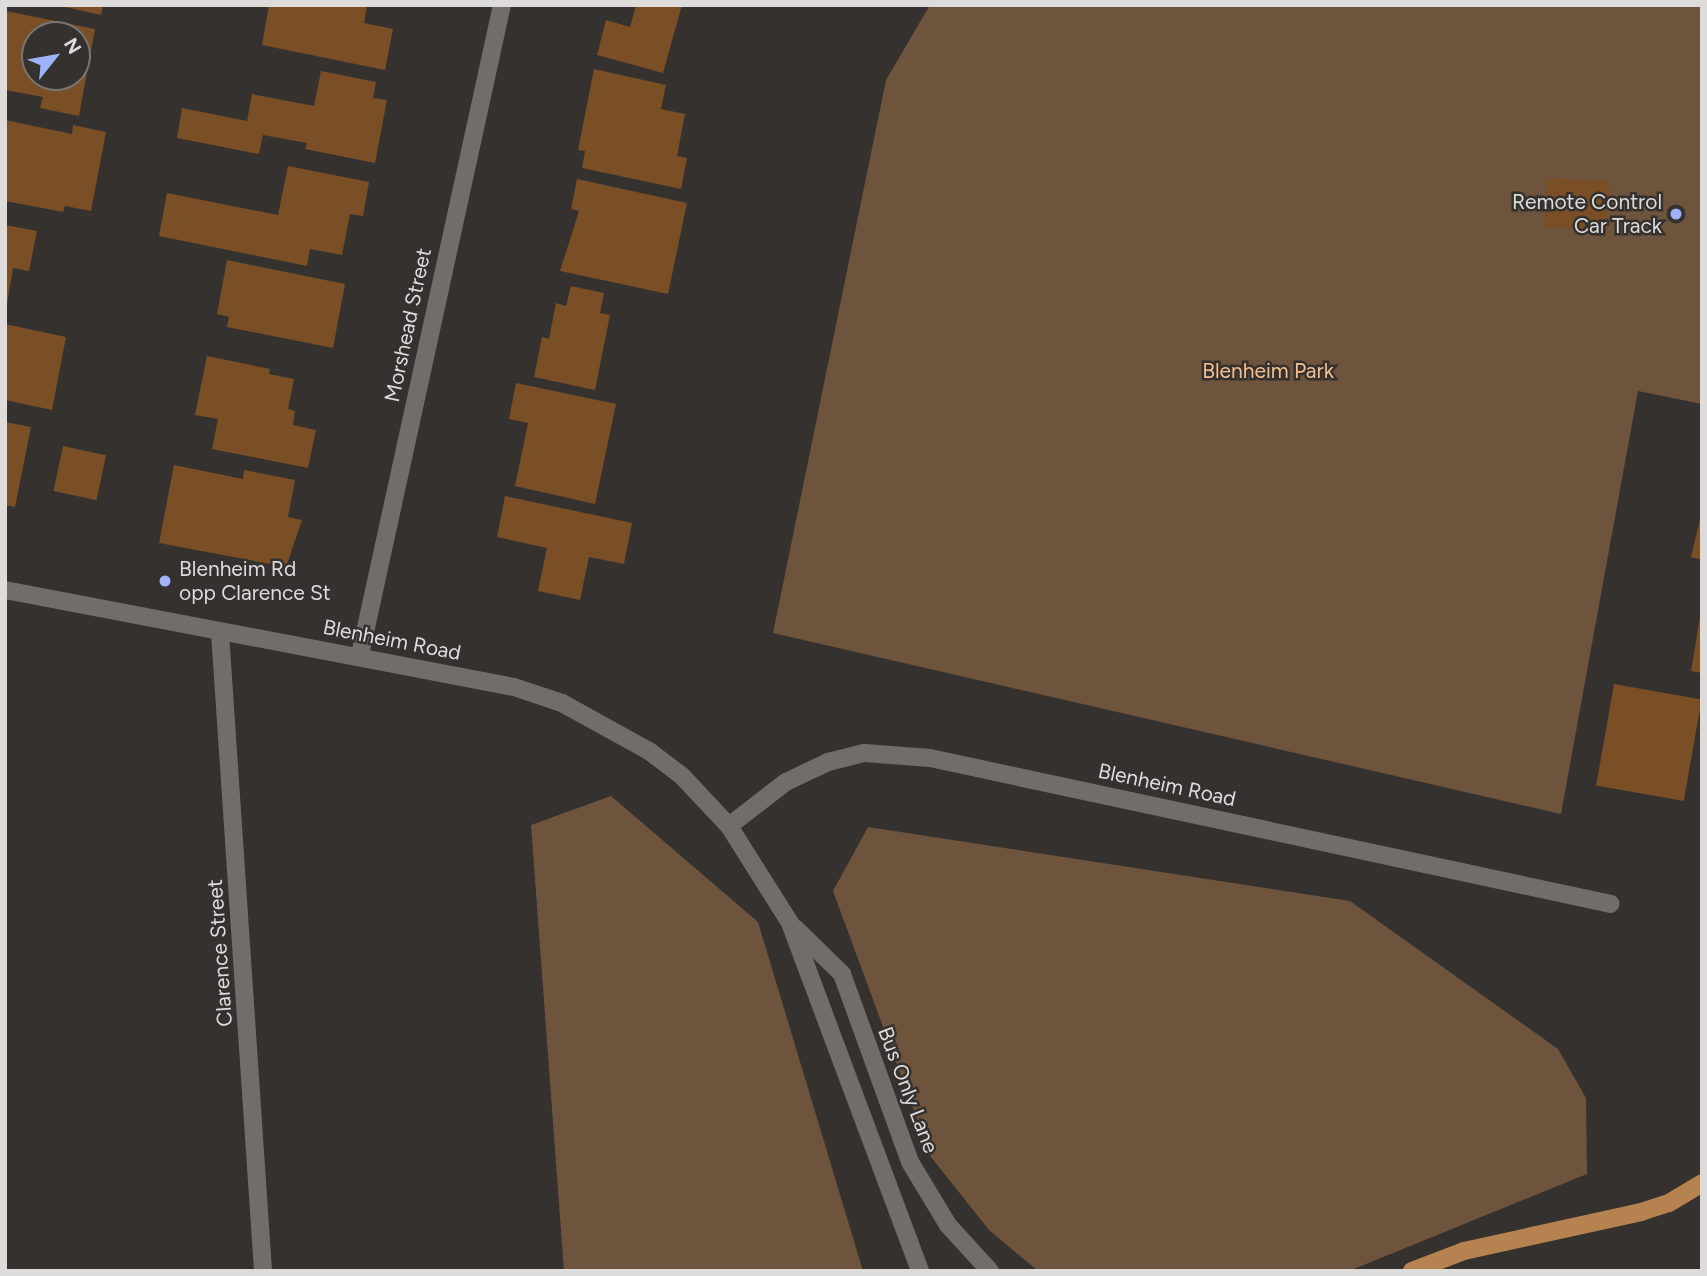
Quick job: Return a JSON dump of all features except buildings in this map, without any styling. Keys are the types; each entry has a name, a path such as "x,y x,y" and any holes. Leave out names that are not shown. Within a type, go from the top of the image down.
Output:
{"main road":[{"path":"1412,1271 1464,1251 1641,1212 1669,1203 1702,1183"}],"street":[{"name":"Morshead Street","path":"360,655 502,5"},
{"name":"Blenheim Road","path":"5,590 220,633 360,655 514,687 562,703 649,751 682,776 729,826 790,923 920,1271"},
{"name":"Clarence Street","path":"220,633 263,1271"},
{"name":"Blenheim Road","path":"729,826 786,782 828,762 865,753 930,758 1611,904"},
{"name":"Bus Only Lane","path":"790,923 842,974 910,1162 948,1225 990,1271"}],"green space":[{"name":"Blenheim Park","path":"930,5 1702,5 1702,404 1638,391 1561,814 773,633 886,80"},
{"path":"611,796 758,922 863,1271 564,1271 531,825"},
{"path":"868,827 1350,901 1558,1049 1586,1098 1587,1174 1349,1271 1038,1271 989,1230 931,1157 833,891"}],"place":[{"name":"Remote Control Car Track","path":"1676,214"},
{"name":"Blenheim Rd opp Clarence St","path":"165,581"}]}
